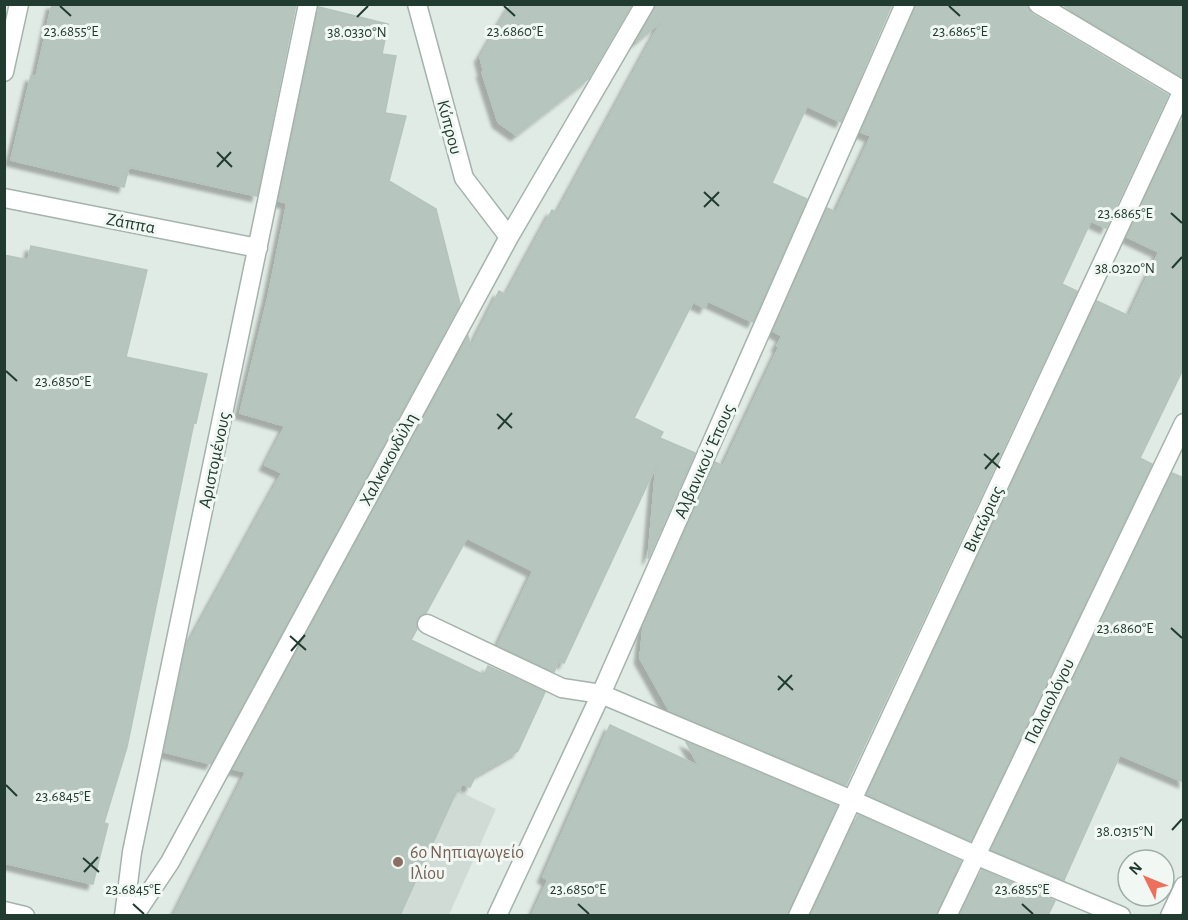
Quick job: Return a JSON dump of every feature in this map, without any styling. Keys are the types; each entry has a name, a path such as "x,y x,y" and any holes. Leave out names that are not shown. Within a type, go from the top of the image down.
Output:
{"street":[{"path":"4,72 19,4"},
{"name":"Αριστομένους","path":"124,915 132,852 308,4"},
{"name":"Κύπρου","path":"417,4 464,178 508,237"},
{"name":"Χαλκοκονδύλη","path":"134,915 170,862 508,237 645,4"},
{"name":"Αλβανικού Έπους","path":"497,915 601,694 905,4"},
{"path":"1038,4 1183,90"},
{"name":"Βικτώριας","path":"798,915 1183,90"},
{"name":"Ζάππα","path":"4,198 258,248"},
{"name":"Παλαιολόγου","path":"947,915 1184,423"},
{"path":"427,624 562,688 601,694 852,800 975,855 1121,915"},
{"path":"1170,915 1184,886"},
{"path":"4,911 25,915"}],"shaded area":[{"name":"6ο Νηπιαγωγείο Ιλίου","path":"370,749 496,809 449,915 303,916"}],"building":[{"path":"52,4 296,4 257,196 129,167 124,187 11,160 31,76 36,77"},
{"path":"511,4 632,4 588,79 516,135 498,122 482,72 484,72 480,57"},
{"path":"656,4 892,4 841,122 807,106 772,183 807,199 753,322 708,301 705,308 693,302 634,418 663,432 660,438 695,453 648,559 656,466 564,663 559,661 554,672 498,645 533,571 467,538 426,613 417,619 417,629 411,640 484,675 488,666 545,692 518,751 476,775 470,787 462,784 459,791 457,790 400,915 174,915 246,772 233,769 468,336 471,347 499,291 506,295 552,210 557,213 661,22 636,42"},
{"path":"916,4 1027,4 1032,14 1168,95 1106,228 1091,221 1062,284 1077,291 846,785 669,710 640,658 643,628 715,462 723,466 779,347 777,346 782,336 773,331 827,208 836,212 871,136 861,132"},
{"path":"1061,4 1184,4 1184,78"},
{"path":"319,7 388,24 382,54 396,56 385,113 406,116 389,181 436,209 460,304 211,764 164,752 186,648 282,473 265,465 285,426 240,413 268,297 287,203 279,201"},
{"path":"1184,116 1184,367 1140,458 1152,464 971,841 867,794 1097,301 1129,316 1159,252 1127,237"},
{"path":"31,246 147,270 126,357 207,374 196,423 194,422 127,747 104,823 108,824 93,884 4,863 4,255 28,260"},
{"path":"1172,473 1184,478 1184,782 1120,755 1064,880 991,850"},
{"path":"610,725 699,766 686,742 837,806 787,915 532,915 548,880 543,877"},
{"path":"858,815 961,861 936,915 811,915"},
{"path":"982,870 1055,901 1048,915 960,915"}],"place":[{"name":"6ο Νηπιαγωγείο Ιλίου","path":"398,862"}]}
